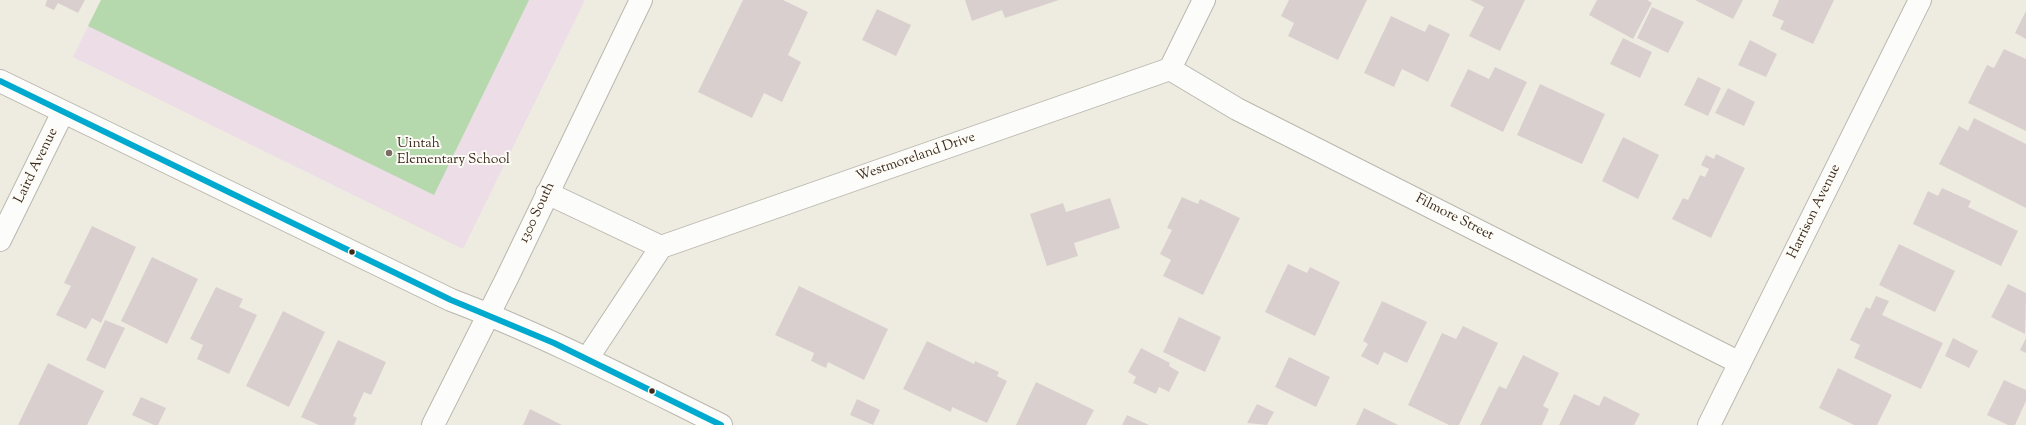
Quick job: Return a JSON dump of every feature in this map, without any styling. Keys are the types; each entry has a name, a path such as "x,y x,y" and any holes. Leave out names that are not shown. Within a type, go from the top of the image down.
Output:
{"street":[{"name":"1300 South","path":"433,425 641,0"},
{"path":"1170,69 1204,0"},
{"name":"Harrison Avenue","path":"1709,425 1920,0"},
{"name":"Westmoreland Drive","path":"661,247 1170,69"},
{"name":"Filmore Street","path":"1170,69 1237,109 1740,363"},
{"path":"0,81 451,300 488,314 721,425"},
{"name":"Laird Avenue","path":"0,240 63,112"},
{"path":"547,193 661,247 587,360"}],"shaded area":[{"name":"Uintah Elementary School","path":"101,0 585,0 463,249 73,57"}],"green space":[{"name":"Uintah Elementary School","path":"101,0 529,0 434,195 88,26"}],"building":[{"path":"47,0 85,0 78,13 58,3 54,10 45,6"},
{"path":"743,0 783,0 808,12 788,55 801,62 782,102 764,93 752,118 698,92"},
{"path":"965,0 1059,0 1005,18 1002,10 972,21"},
{"path":"1289,0 1367,0 1338,60 1288,36 1294,23 1281,16"},
{"path":"1470,0 1525,0 1500,51 1469,36 1484,7"},
{"path":"1597,0 1647,0 1652,3 1633,39 1589,15"},
{"path":"1695,0 1743,0 1733,19"},
{"path":"1779,0 1834,0 1813,44 1780,29 1784,21 1772,16"},
{"path":"1652,7 1684,22 1668,53 1637,38"},
{"path":"877,9 911,25 896,56 862,40"},
{"path":"2026,11 2026,39 2015,33"},
{"path":"1391,16 1425,32 1429,24 1450,34 1428,82 1402,69 1394,87 1364,73"},
{"path":"1623,38 1652,52 1640,78 1610,64"},
{"path":"1750,40 1777,54 1766,77 1738,65"},
{"path":"2004,49 2026,59 2026,131 1968,103 1987,65 1994,68"},
{"path":"1495,67 1527,82 1503,132 1450,106 1468,69 1489,79"},
{"path":"1698,77 1721,88 1708,116 1684,105"},
{"path":"1540,84 1605,114 1582,164 1517,135"},
{"path":"1728,88 1755,102 1744,126 1715,113"},
{"path":"1974,118 2026,144 2026,208 1939,164 1959,126 1968,131"},
{"path":"1623,137 1659,155 1638,199 1602,181"},
{"path":"1716,154 1745,168 1711,238 1672,219 1683,198 1688,200 1700,175 1705,177 1709,169 1701,165 1706,155 1714,159"},
{"path":"1942,188 1971,201 1968,207 2018,231 2001,266 1913,224 1928,191 1938,196"},
{"path":"1182,197 1198,204 1200,199 1240,218 1203,295 1163,276 1171,260 1160,254 1172,230 1167,228"},
{"path":"1110,198 1120,228 1074,243 1078,256 1047,266 1030,214 1063,203 1066,212"},
{"path":"92,226 136,247 101,323 92,318 86,329 56,315 71,286 64,283"},
{"path":"1899,244 1955,271 1935,312 1879,285"},
{"path":"152,257 198,279 167,344 121,321"},
{"path":"1288,264 1307,273 1310,267 1340,282 1315,336 1265,312"},
{"path":"2008,284 2026,293 2025,334 1991,317"},
{"path":"799,286 888,329 864,380 828,362 826,368 811,361 814,353 775,335"},
{"path":"216,287 243,299 239,307 257,315 229,374 197,359 203,345 190,339"},
{"path":"1876,296 1889,301 1882,315 1943,343 1921,389 1854,358 1860,345 1850,340 1866,307 1870,309"},
{"path":"1382,301 1427,322 1407,363 1384,352 1378,365 1361,356 1368,344 1363,341"},
{"path":"283,311 325,332 289,407 246,386"},
{"path":"1179,317 1221,337 1205,372 1163,352"},
{"path":"105,320 125,328 105,369 86,360"},
{"path":"1463,326 1498,343 1459,425 1449,425 1408,405 1442,333 1456,339"},
{"path":"1953,338 1978,351 1969,368 1945,356"},
{"path":"2026,338 2026,353 2020,350"},
{"path":"338,340 386,362 371,395 364,392 353,416 357,418 354,425 319,425 301,417"},
{"path":"927,341 974,364 975,361 999,372 997,376 1007,381 987,423 952,407 951,412 903,389"},
{"path":"1141,348 1170,363 1169,366 1179,372 1169,392 1159,387 1156,394 1133,383 1136,377 1128,372"},
{"path":"1523,355 1559,373 1543,406 1549,409 1542,425 1480,425 1499,386 1506,389"},
{"path":"1289,357 1330,377 1316,407 1275,387"},
{"path":"48,363 104,391 87,425 18,425"},
{"path":"1838,368 1892,395 1877,425 1854,425 1819,408"},
{"path":"2004,380 2026,390 2026,401 2015,425 2008,425 1987,415"},
{"path":"1036,382 1094,410 1086,425 1016,425"},
{"path":"1574,394 1599,406 1604,396 1640,414 1634,425 1559,425"},
{"path":"141,397 166,408 158,425 154,425 132,415"},
{"path":"857,399 880,410 873,425 850,415"},
{"path":"1257,404 1274,412 1267,425 1247,423"},
{"path":"1364,408 1398,425 1356,425"},
{"path":"530,409 562,425 523,425"},
{"path":"1127,415 1149,425 1122,425"}],"transit line":[{"path":"0,81 451,300 554,343 721,425"}],"place":[{"name":"Uintah Elementary School","path":"389,153"}]}
